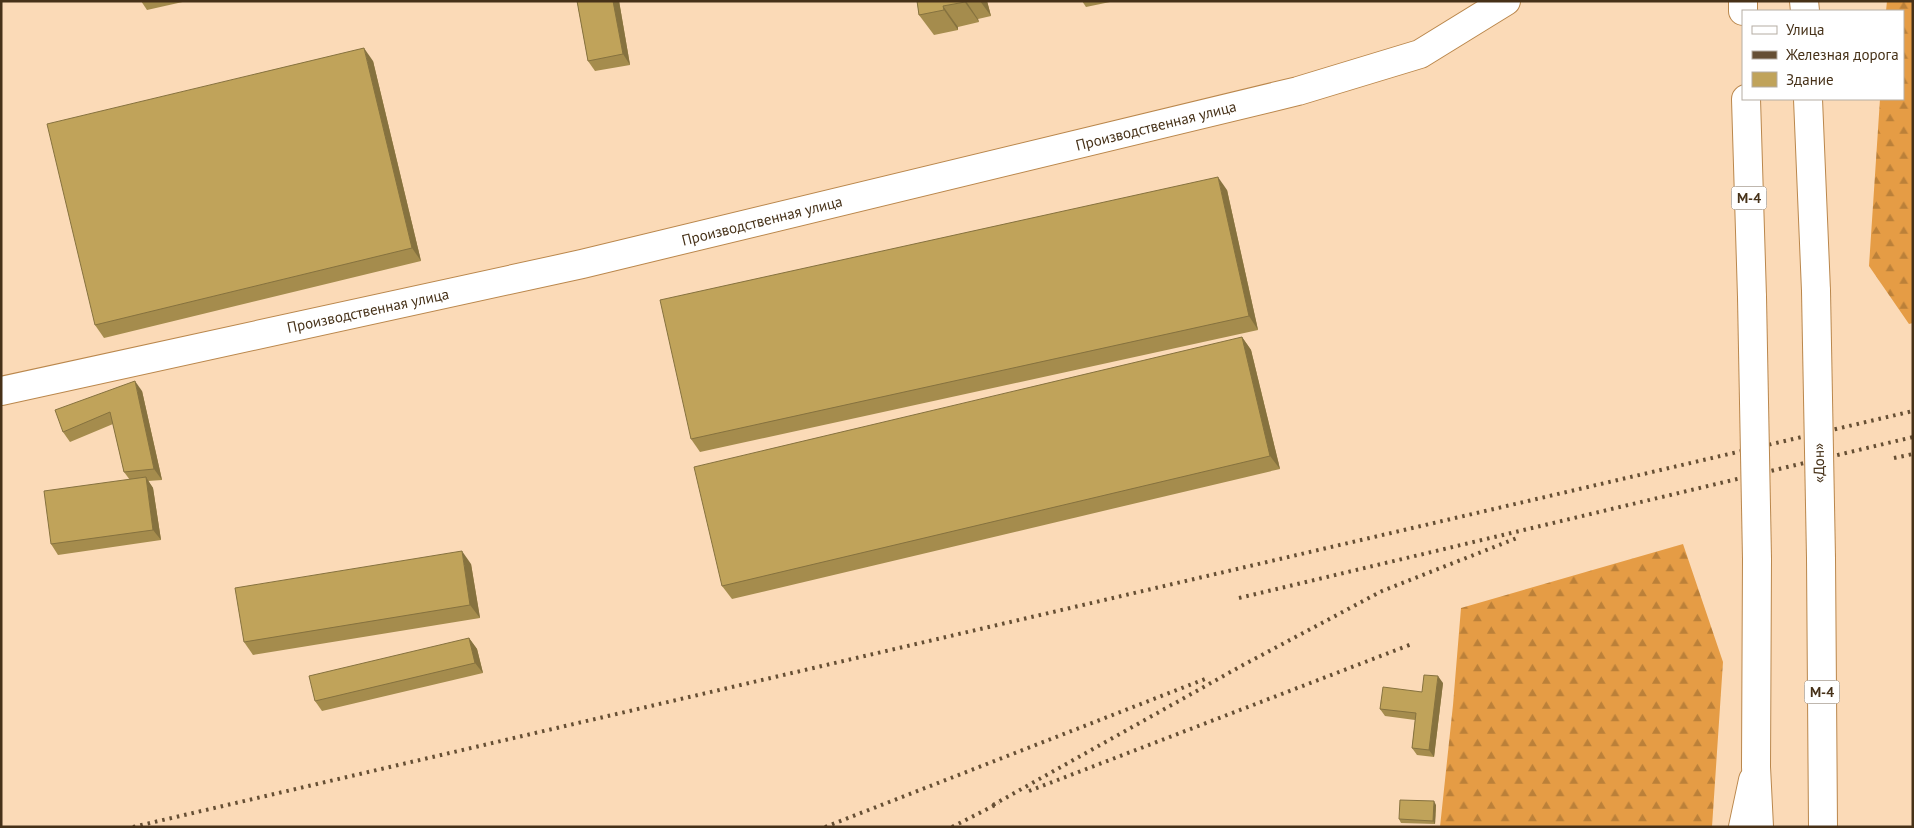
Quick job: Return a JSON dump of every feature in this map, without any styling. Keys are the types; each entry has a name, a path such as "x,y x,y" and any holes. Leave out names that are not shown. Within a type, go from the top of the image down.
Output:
{"main road":[{"name":"Производственная улица","path":"1,391 582,264 1298,91 1420,54 1506,1"},
{"name":"М-4","path":"1746,100 1757,558 1756,767 1759,827"},
{"name":"«Дон»","path":"1808,100 1816,291 1821,558 1822,827"},
{"path":"1743,827 1756,767"}],"green space":[{"path":"1887,1 1913,1 1913,323 1909,324 1869,266 1880,100 1904,100 1904,10 1886,10"},
{"path":"1683,544 1723,662 1712,827 1440,827 1461,608"}],"building":[{"path":"577,1 613,1 623,54 588,61"},
{"path":"917,1 965,2 943,6 944,10 919,15"},
{"path":"364,48 412,248 95,325 47,124"},
{"path":"1218,177 1249,316 691,439 660,300"},
{"path":"1242,337 1270,456 722,586 694,467"},
{"path":"135,381 154,469 124,472 110,412 63,432 55,410"},
{"path":"146,477 153,530 51,544 44,491"},
{"path":"462,551 470,605 244,642 235,588"},
{"path":"469,638 475,663 315,701 309,676"},
{"path":"1424,675 1438,676 1429,750 1412,748 1416,713 1380,709 1383,687 1422,692"},
{"path":"1400,800 1434,801 1433,821 1399,819"}],"railway":[{"path":"133,827 1913,411"},
{"path":"1239,598 1913,437"},
{"path":"1894,458 1913,454"},
{"path":"993,805 1243,665 1382,591 1517,538"},
{"path":"1029,791 1412,644"},
{"path":"825,827 1205,679"},
{"path":"952,827 999,803"}]}
